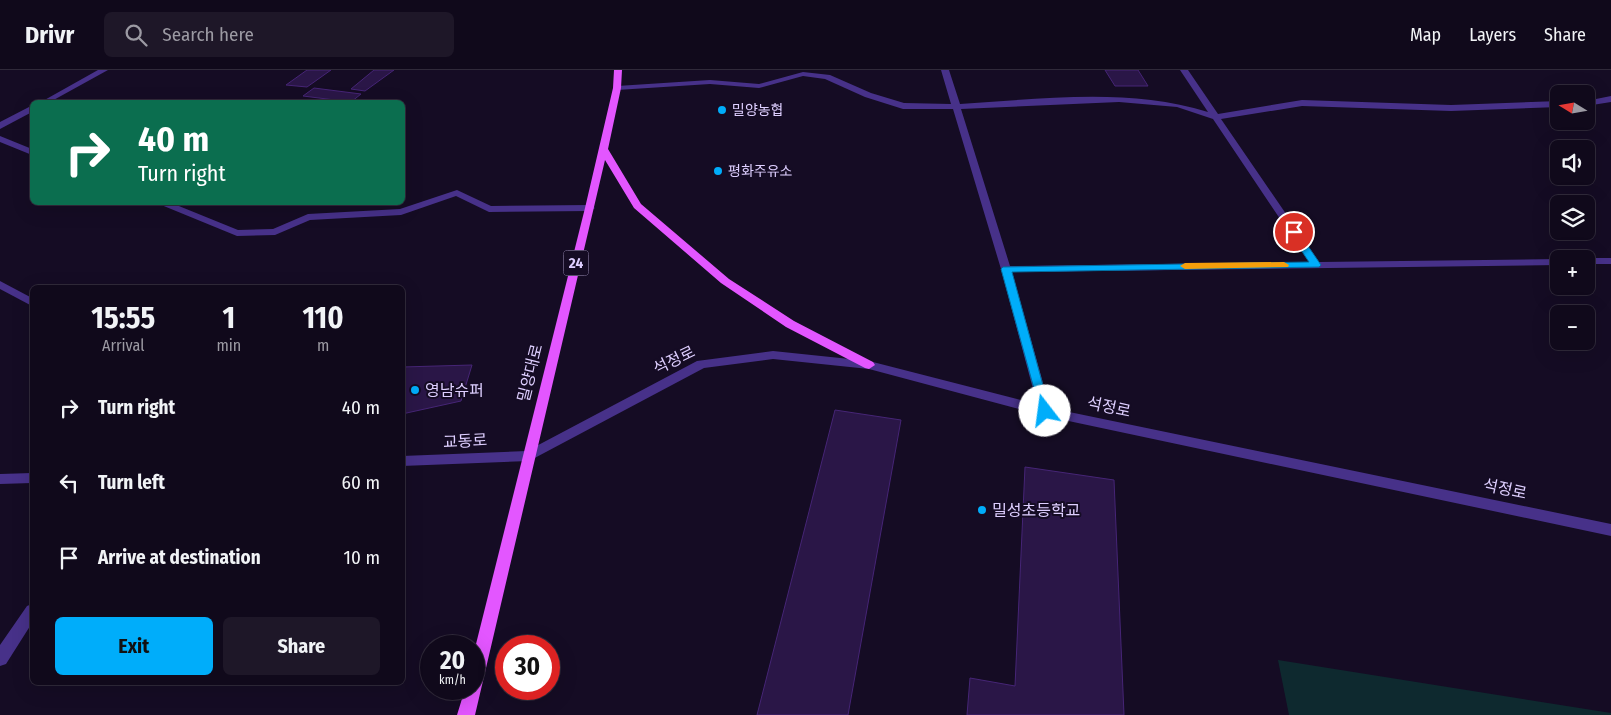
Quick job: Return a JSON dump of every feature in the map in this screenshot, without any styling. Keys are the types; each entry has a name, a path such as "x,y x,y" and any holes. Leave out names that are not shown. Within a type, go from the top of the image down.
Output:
{"main road":[{"name":"밀양대로","path":"485,638 590,208 617,88 618,70"},
{"path":"603,148 637,206 725,281 790,324 869,365"},
{"path":"466,715 469,700"}],"street":[{"path":"48,100 104,70"},
{"path":"945,70 1006,269 1045,411"},
{"path":"1184,70 1316,265"},
{"path":"617,88 710,82 759,86 803,74 827,77 868,96 903,106 957,107 1053,101 1119,100 1178,106 1216,117 1302,103 1450,108 1550,104"},
{"path":"1595,102 1611,99"},
{"path":"0,126 30,110"},
{"path":"0,139 30,151"},
{"path":"167,205 237,233 275,232 308,216 401,212 457,193 489,209 590,208"},
{"path":"1595,261 1611,261"},
{"path":"1006,269 1550,262"},
{"path":"0,284 30,302"},
{"name":"석정로","path":"529,456 701,364 772,355 869,365 1045,411 1611,530"},
{"name":"교동로","path":"405,461 529,456"},
{"path":"0,479 30,478"},
{"path":"0,659 30,614"}],"green space":[{"path":"1278,660 1611,713 1611,715 1289,715"}],"building":[{"path":"307,70 331,70 307,87 286,85"},
{"path":"374,70 394,70 365,91 351,89"},
{"path":"1105,70 1138,70 1148,86 1115,86"},
{"path":"314,88 361,94 354,100 303,96"},
{"path":"472,365 461,401 405,413 405,367"},
{"path":"835,410 901,420 848,715 757,715"},
{"path":"1025,467 1114,480 1124,715 967,715 970,678 1015,686"}],"slow traffic":[{"path":"1185,266 1284,265"}],"place":[{"name":"밀양농협","path":"722,110"},
{"name":"평화주유소","path":"718,171"},
{"name":"영남슈퍼","path":"415,390"},
{"name":"밀성초등학교","path":"982,510"}],"route":[{"path":"1045,411 1006,269 1316,265 1294,232"}]}
